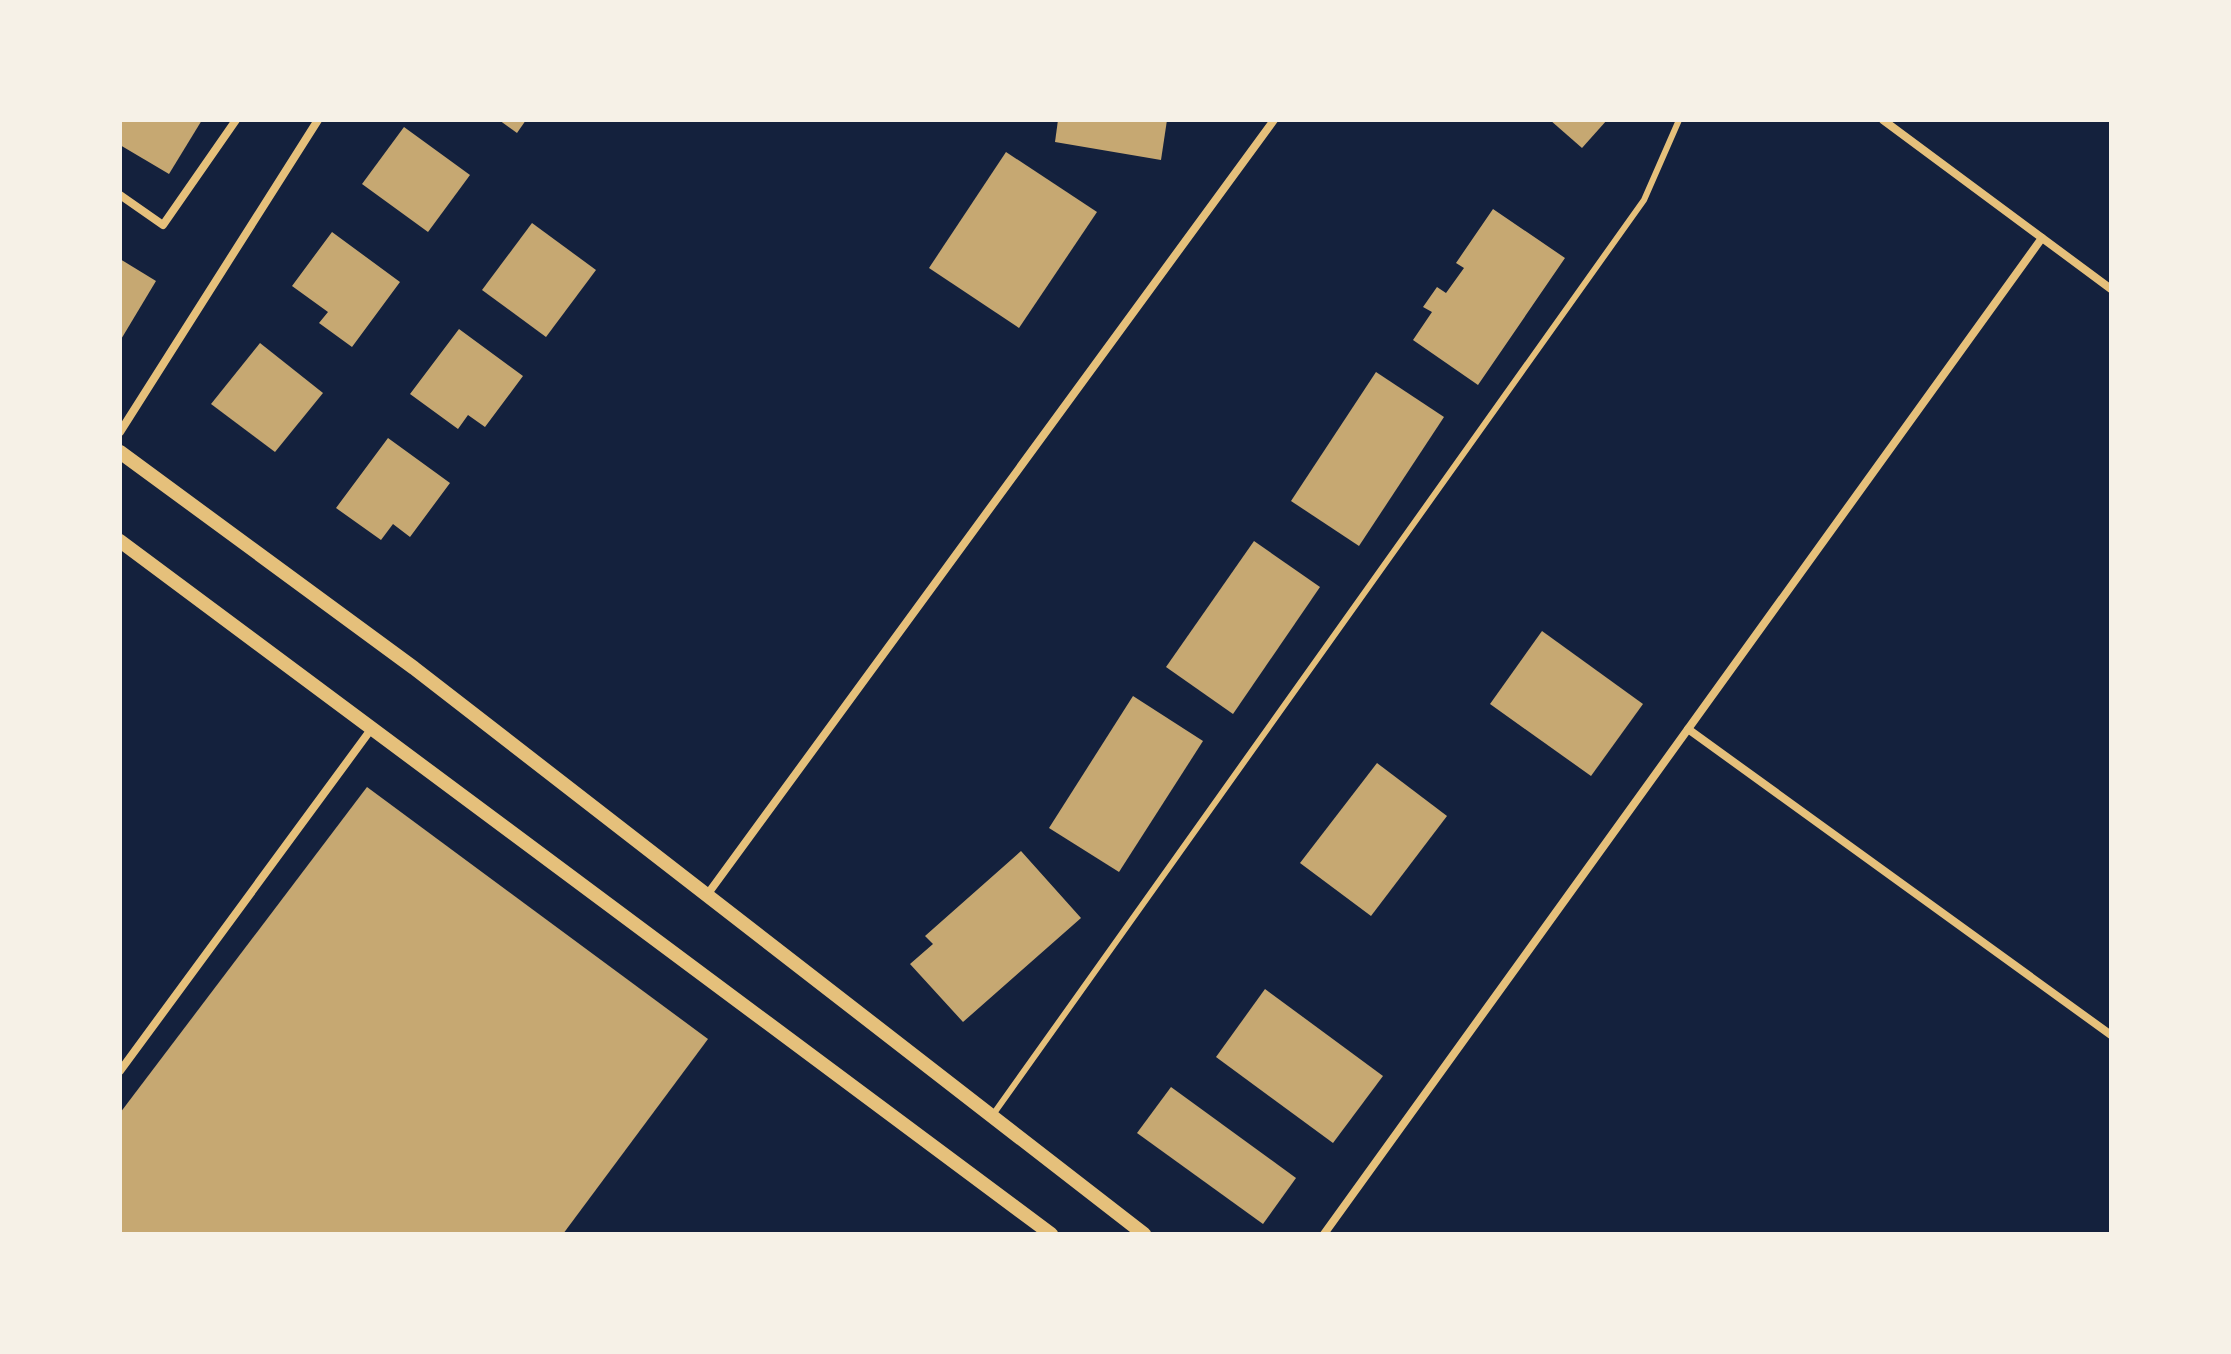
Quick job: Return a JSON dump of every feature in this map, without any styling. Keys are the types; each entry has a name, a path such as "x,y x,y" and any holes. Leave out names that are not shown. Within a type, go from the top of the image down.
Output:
{"street":[{"path":"120,195 163,225 236,120"},
{"path":"120,432 318,120"},
{"path":"707,895 1274,120"},
{"path":"1883,120 2111,289"},
{"path":"1324,1234 2042,238"},
{"path":"120,452 414,668 1144,1234"},
{"path":"120,541 1051,1234"},
{"path":"120,1071 372,728"},
{"path":"1688,729 2111,1035"}],"lane":[{"path":"992,1116 1644,200 1679,120"}],"building":[{"path":"120,120 202,120 169,174 120,145"},
{"path":"499,120 526,120 517,133"},
{"path":"1058,120 1167,120 1161,160 1055,142"},
{"path":"1550,120 1607,120 1582,148"},
{"path":"404,127 470,175 428,232 362,184"},
{"path":"1006,152 1097,212 1019,328 929,268"},
{"path":"1493,209 1565,258 1478,385 1413,340 1432,312 1423,307 1437,287 1446,293 1464,268 1456,263"},
{"path":"532,223 596,270 546,337 482,290"},
{"path":"332,232 400,282 352,347 319,323 328,312 292,286"},
{"path":"120,259 156,281 120,341"},
{"path":"459,329 523,376 485,427 468,415 458,429 410,394"},
{"path":"260,343 323,393 275,452 211,404"},
{"path":"1376,372 1444,417 1359,546 1291,501"},
{"path":"388,438 450,483 410,537 393,524 381,540 336,508"},
{"path":"1254,541 1320,587 1233,714 1166,667"},
{"path":"1542,631 1643,704 1591,776 1490,704"},
{"path":"1133,696 1203,741 1119,872 1049,828"},
{"path":"1377,763 1447,816 1371,916 1300,863"},
{"path":"367,787 708,1039 563,1234 120,1234 120,1113"},
{"path":"1021,851 1081,918 963,1022 910,964 933,944 925,936"},
{"path":"1265,989 1383,1076 1333,1143 1216,1057"},
{"path":"1171,1087 1296,1178 1263,1224 1137,1133"}]}
